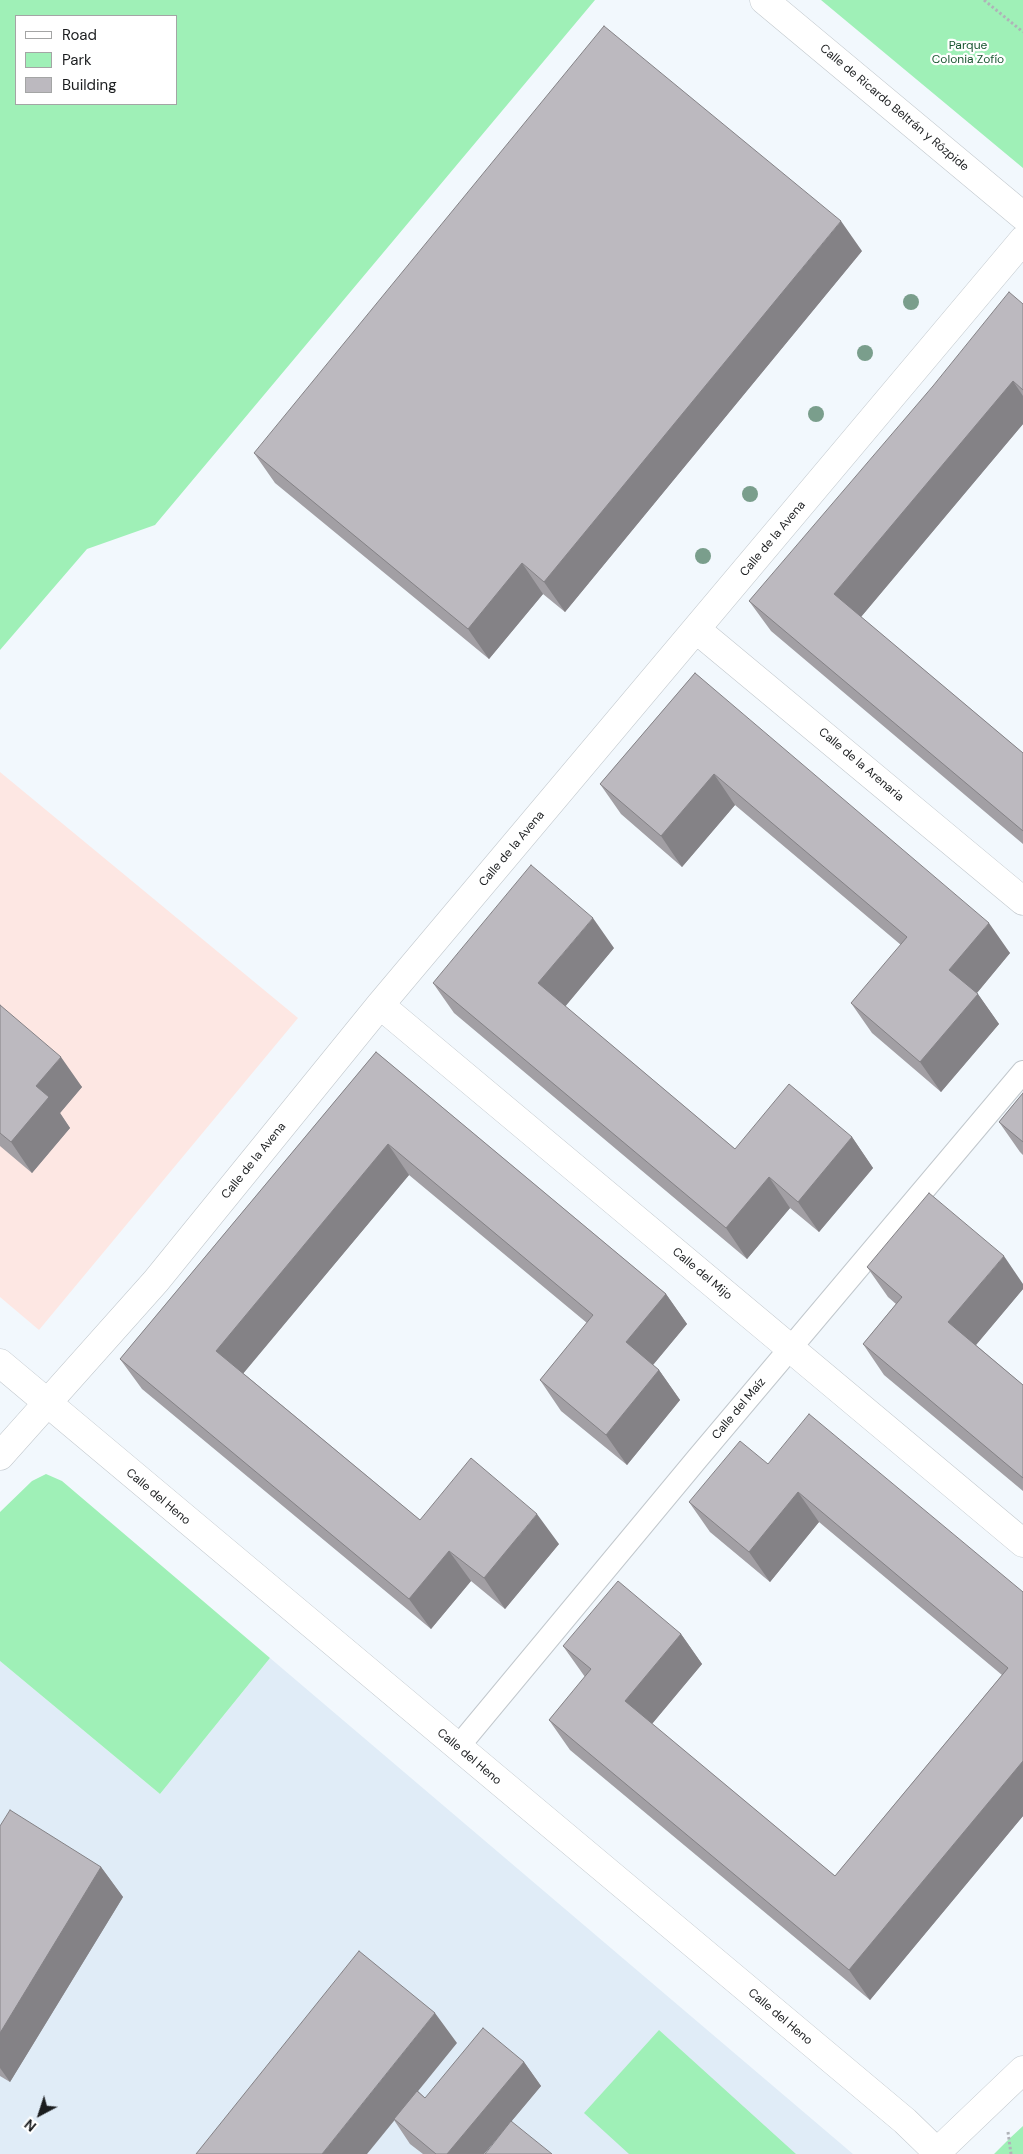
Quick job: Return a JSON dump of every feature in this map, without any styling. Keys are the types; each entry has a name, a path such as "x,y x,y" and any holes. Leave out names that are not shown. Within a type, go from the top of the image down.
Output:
{"street":[{"name":"Calle de Ricardo Beltrán y Rózpide","path":"764,0 1023,216"},
{"name":"Calle de la Avena","path":"0,1456 156,1281 380,1005 1023,240"},
{"name":"Calle de la Arenaria","path":"697,630 1023,901"},
{"name":"Calle del Mijo","path":"380,1005 1023,1543"},
{"name":"Calle del Maíz","path":"458,1747 790,1348 1023,1072"},
{"name":"Calle del Heno","path":"0,1363 904,2121 936,2153"},
{"path":"936,2153 1023,2070"}],"path":[{"path":"984,0 1023,32"}],"shaded area":[{"path":"0,772 298,1018 39,1330 0,1297"},
{"path":"270,1658 853,2154 0,2154 0,1661 160,1794"}],"green space":[{"path":"0,0 595,0 155,525 87,549 0,650"},
{"name":"Parque Colonia Zofío","path":"821,0 1023,0 1023,168"},
{"path":"46,1474 62,1481 270,1658 160,1794 0,1661 0,1512 32,1481"},
{"path":"659,2030 796,2154 629,2154 584,2113"},
{"path":"1023,2126 1023,2154 994,2154 1009,2139"}],"building":[{"path":"604,26 841,221 544,582 522,563 468,629 254,453"},
{"path":"1009,292 1023,304 1023,390 1013,381 834,594 1023,753 1023,831 749,601 933,386"},
{"path":"695,673 989,923 949,970 978,994 920,1062 851,1003 907,937 714,774 661,836 600,784"},
{"path":"531,865 593,918 538,983 735,1149 789,1084 852,1137 798,1202 769,1177 726,1228 433,983"},
{"path":"0,1005 61,1057 36,1086 49,1097 11,1142 0,1133"},
{"path":"376,1052 666,1294 626,1342 659,1370 606,1435 540,1380 593,1315 388,1144 216,1351 420,1520 471,1458 537,1514 484,1578 449,1551 409,1599 120,1359"},
{"path":"1023,1093 1023,1142 999,1122"},
{"path":"929,1193 1004,1256 948,1322 1023,1385 1023,1478 863,1344 902,1297 867,1267"},
{"path":"809,1414 1023,1592 1023,1761 849,1970 549,1720 591,1669 563,1646 618,1581 681,1634 625,1701 835,1876 1008,1668 798,1492 749,1552 689,1502 740,1441 768,1464"},
{"path":"10,1810 101,1867 0,2033 0,1826"},
{"path":"359,1951 435,2013 322,2154 196,2154"},
{"path":"483,2028 524,2062 447,2154 436,2154 394,2119 417,2091 425,2098"},
{"path":"511,2121 552,2154 485,2154"}]}
